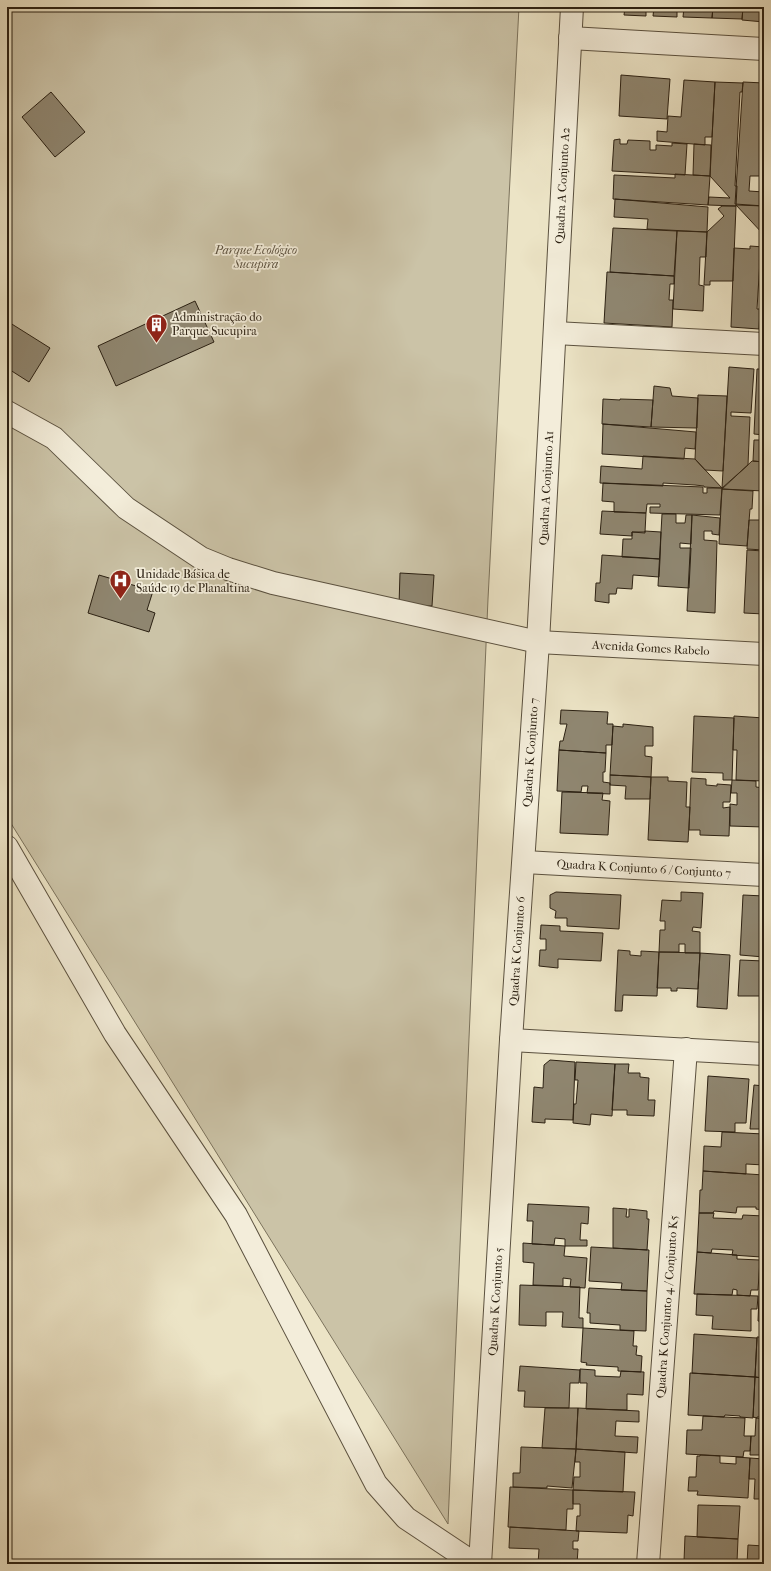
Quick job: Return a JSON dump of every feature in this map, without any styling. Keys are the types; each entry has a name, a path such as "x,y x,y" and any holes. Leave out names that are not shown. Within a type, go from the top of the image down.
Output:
{"street":[{"name":"Quadra A Conjunto A2","path":"555,333 572,7"},
{"path":"570,38 764,49"},
{"path":"555,333 764,344"},
{"name":"Quadra A Conjunto A1","path":"538,642 555,333"},
{"name":"Avenida Gomes Rabelo","path":"7,412 54,438 126,508 201,558 273,583 538,642 764,654"},
{"name":"Quadra K Conjunto 7","path":"524,862 538,642"},
{"path":"7,847 115,1034 236,1215 376,1484 406,1518 475,1564"},
{"name":"Quadra K Conjunto 6 / Conjunto 7","path":"524,862 764,876"},
{"name":"Quadra K Conjunto 6","path":"511,1040 524,862"},
{"path":"511,1040 764,1054"},
{"name":"Quadra K Conjunto 5","path":"480,1564 511,1040"},
{"name":"Quadra K Conjunto 4 / Conjunto K5","path":"648,1564 686,1049"}],"green space":[{"name":"Parque Ecológico Sucupira","path":"7,7 519,7 488,599 448,1524 7,817"}],"building":[{"path":"625,7 646,7 646,16 624,15"},
{"path":"654,7 677,7 677,17 653,16"},
{"path":"684,7 713,7 712,18 683,17"},
{"path":"713,7 743,7 742,19 712,18"},
{"path":"743,7 764,7 764,22 742,20"},
{"path":"621,75 670,79 667,119 619,116"},
{"path":"684,80 715,82 712,137 705,137 705,145 657,141 657,131 667,132 668,116 681,117"},
{"path":"715,82 743,83 742,92 740,92 735,186 737,186 736,206 708,205 709,197 730,198 710,176"},
{"path":"743,82 764,83 764,176 750,176 749,191 764,192 764,206 735,204"},
{"path":"51,92 85,132 55,157 22,117"},
{"path":"620,139 620,144 627,144 628,140 650,141 650,150 656,150 656,145 672,146 672,143 687,144 685,175 612,171 614,140"},
{"path":"694,144 711,145 710,176 693,175"},
{"path":"675,174 710,176 708,205 613,199 614,175 675,178"},
{"path":"615,199 708,207 707,232 647,229 648,219 614,217"},
{"path":"736,205 764,206 764,235"},
{"path":"722,206 736,206 733,281 710,281 710,285 704,285 707,232 724,216 718,209"},
{"path":"613,228 677,231 674,276 610,272"},
{"path":"677,231 707,232 706,257 700,257 699,285 704,286 703,311 673,309"},
{"path":"750,246 764,247 763,260 760,260 757,309 760,309 759,329 731,327 734,248 750,249"},
{"path":"763,265 764,322 762,322"},
{"path":"607,272 674,276 674,284 670,284 669,300 673,300 672,327 604,323"},
{"name":"Administração do Parque Sucupira","path":"195,301 214,342 116,386 98,346"},
{"path":"7,321 50,348 29,382 7,368"},
{"path":"729,367 754,369 751,413 731,412 731,416 750,417 748,465 722,488"},
{"path":"757,369 764,369 764,435 754,434"},
{"path":"654,386 670,388 672,396 698,398 697,428 651,427"},
{"path":"698,395 727,396 723,471 705,470 695,459"},
{"path":"603,399 653,400 651,427 602,424"},
{"path":"603,424 696,432 695,449 685,448 684,459 602,454"},
{"path":"754,440 764,440 764,462 753,461"},
{"path":"643,456 695,459 722,488 663,483 663,486 600,483 601,466 642,469"},
{"path":"752,461 764,462 764,491 722,489"},
{"path":"603,483 703,487 703,493 707,493 707,488 722,488 720,515 650,513 650,507 660,507 660,504 647,504 646,513 614,512 614,502 602,501"},
{"path":"722,489 753,491 747,546 719,544"},
{"path":"602,511 646,513 645,532 632,532 632,536 600,534"},
{"path":"662,514 676,514 676,523 685,523 686,515 692,515 691,544 680,543 680,548 691,548 689,588 658,586"},
{"path":"692,515 720,518 719,535 712,534 712,531 704,531 704,540 717,541 715,613 687,611"},
{"path":"749,520 764,520 764,550 747,549"},
{"path":"645,531 661,532 660,559 622,557 623,539 632,539 632,532 645,533"},
{"path":"747,550 764,551 764,614 744,613"},
{"path":"602,555 660,559 659,577 633,575 632,589 617,588 616,594 609,594 609,603 595,601 596,583 600,583"},
{"path":"400,573 434,575 432,606 399,605"},
{"name":"Unidade Básica de Saúde 19 de Planaltina","path":"99,575 153,591 147,610 155,613 149,632 88,613"},
{"path":"561,710 608,712 607,724 613,724 612,745 606,745 606,753 559,750 560,741 563,741 567,724 560,724"},
{"path":"694,716 734,718 732,780 723,780 723,773 692,772"},
{"path":"734,716 764,718 764,781 736,780 737,750 733,750"},
{"path":"623,724 653,727 653,746 645,746 645,756 652,757 651,777 610,775 613,726 623,727"},
{"path":"559,750 606,753 603,782 610,783 610,794 587,793 588,786 582,786 581,792 557,791"},
{"path":"610,775 651,777 650,799 625,799 626,786 610,785"},
{"path":"651,777 668,777 668,781 687,782 686,807 690,807 688,842 648,840"},
{"path":"691,778 706,779 706,785 731,785 730,802 723,802 723,808 730,807 729,836 700,835 700,830 689,830"},
{"path":"732,780 756,781 756,787 764,788 764,827 730,826 730,804 737,805 737,793 731,793"},
{"path":"562,792 603,793 602,800 610,801 608,835 560,833"},
{"path":"556,892 621,895 619,929 567,926 567,918 555,918 556,911 550,908 550,895"},
{"path":"681,892 703,893 701,928 693,927 692,931 700,932 700,953 685,953 685,944 679,944 679,952 659,952 660,930 665,930 665,921 660,921 662,900 681,901"},
{"path":"743,895 764,896 764,957 740,955"},
{"path":"541,925 560,926 560,931 603,933 601,961 558,959 558,968 539,966 540,950 546,950 546,939 540,939"},
{"path":"618,950 630,951 630,955 641,956 641,951 659,952 657,996 623,995 622,1011 615,1011"},
{"path":"659,952 700,953 698,989 677,988 677,991 671,991 671,988 657,988"},
{"path":"700,953 730,955 727,1009 697,1007"},
{"path":"740,960 764,961 764,996 738,996"},
{"path":"550,1060 575,1062 573,1120 545,1119 545,1123 532,1122 534,1087 543,1088 544,1065"},
{"path":"576,1062 615,1064 612,1116 591,1114 590,1125 573,1123 574,1104 576,1104 578,1080 575,1080"},
{"path":"615,1064 629,1064 628,1073 640,1073 640,1077 649,1078 648,1100 655,1100 654,1116 627,1115 627,1110 612,1110"},
{"path":"708,1076 749,1079 746,1123 735,1123 735,1132 705,1131"},
{"path":"754,1085 764,1086 764,1129 750,1129"},
{"path":"722,1132 764,1134 764,1165 746,1164 746,1174 703,1171 704,1146 721,1147"},
{"path":"703,1171 764,1175 763,1210 756,1209 756,1207 737,1207 736,1213 714,1211 713,1213 699,1213"},
{"path":"528,1204 589,1207 588,1224 581,1223 580,1240 587,1240 587,1246 565,1246 565,1239 555,1238 554,1245 532,1244 533,1221 527,1221"},
{"path":"613,1208 627,1209 626,1217 629,1217 629,1209 647,1211 647,1219 649,1219 647,1250 613,1248"},
{"path":"699,1213 714,1213 713,1218 742,1219 743,1215 764,1216 761,1257 732,1255 733,1250 712,1249 711,1253 697,1252"},
{"path":"764,1216 764,1245 762,1245"},
{"path":"523,1243 565,1246 564,1256 587,1258 585,1288 570,1287 571,1279 563,1278 563,1286 533,1285 534,1263 523,1262"},
{"path":"591,1247 649,1250 647,1291 621,1290 622,1283 589,1281"},
{"path":"697,1252 737,1255 737,1259 760,1260 758,1290 751,1290 750,1296 737,1295 737,1290 733,1289 732,1295 694,1294"},
{"path":"760,1275 764,1275 764,1297 759,1296"},
{"path":"520,1285 580,1287 579,1318 583,1318 583,1328 562,1327 563,1312 546,1312 546,1326 519,1325"},
{"path":"589,1288 647,1291 646,1331 620,1330 620,1325 590,1323 590,1313 587,1313"},
{"path":"697,1294 758,1296 757,1309 751,1309 751,1331 712,1329 713,1316 696,1315"},
{"path":"759,1296 764,1297 764,1322 758,1321"},
{"path":"583,1328 634,1331 633,1346 637,1346 636,1355 642,1356 641,1372 618,1371 618,1367 586,1365 587,1363 581,1362"},
{"path":"694,1334 757,1338 755,1377 692,1373"},
{"path":"757,1337 764,1337 764,1378 755,1377"},
{"path":"520,1366 580,1370 579,1383 570,1383 569,1408 524,1407 525,1391 518,1391"},
{"path":"580,1369 595,1370 595,1376 620,1377 621,1371 644,1372 643,1395 627,1394 627,1410 586,1409 587,1383 580,1383"},
{"path":"690,1373 755,1377 753,1418 725,1415 724,1417 688,1415"},
{"path":"755,1377 762,1378 762,1383 764,1383 764,1409 761,1409 760,1417 757,1418 753,1417"},
{"path":"545,1408 578,1408 576,1449 542,1448"},
{"path":"578,1408 639,1411 639,1422 616,1421 615,1436 638,1437 637,1453 576,1449"},
{"path":"703,1416 745,1418 744,1436 751,1436 750,1451 744,1451 743,1457 686,1454 687,1430 702,1430"},
{"path":"756,1418 764,1419 764,1459 760,1458 760,1455 750,1455 751,1436 755,1436"},
{"path":"521,1447 576,1449 572,1488 547,1486 547,1488 513,1487 513,1473 520,1473"},
{"path":"576,1449 625,1452 623,1492 573,1490 574,1477 580,1477 580,1462 575,1462"},
{"path":"697,1456 720,1456 720,1463 736,1464 736,1457 750,1458 748,1498 697,1495 698,1491 688,1491 689,1477 696,1477"},
{"path":"750,1458 764,1459 764,1499 754,1499 755,1479 749,1479"},
{"path":"510,1487 573,1490 573,1509 567,1509 566,1530 508,1527"},
{"path":"573,1490 635,1492 633,1516 628,1515 627,1533 576,1531 577,1516 580,1516 580,1504 573,1504"},
{"path":"698,1505 740,1506 738,1539 697,1537"},
{"path":"510,1527 579,1531 578,1541 573,1541 573,1549 578,1549 577,1564 538,1564 539,1549 509,1548"},
{"path":"685,1536 738,1539 737,1562 744,1564 704,1564 704,1562 684,1561"},
{"path":"748,1545 764,1546 764,1564 747,1564"}],"place":[{"name":"Administração do Parque Sucupira","path":"156,344"},
{"name":"Unidade Básica de Saúde 19 de Planaltina","path":"121,600"}]}
